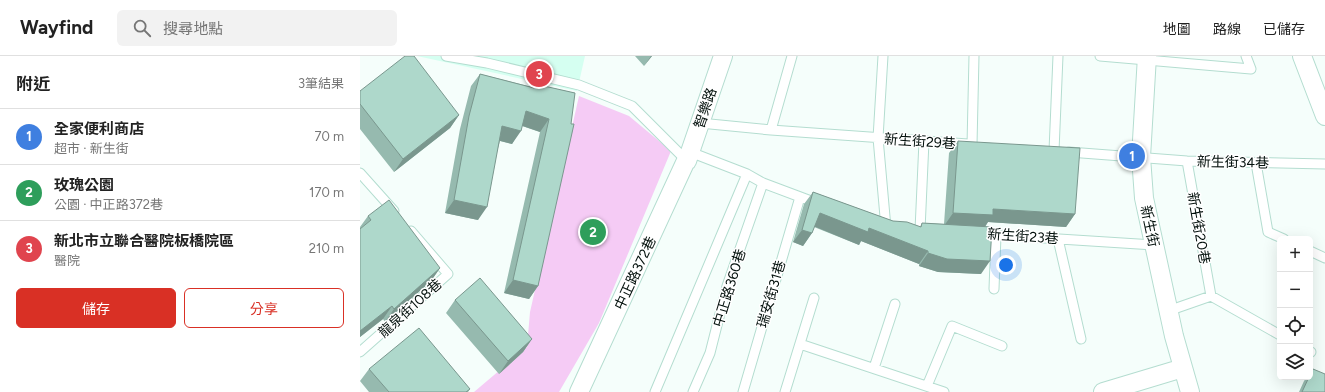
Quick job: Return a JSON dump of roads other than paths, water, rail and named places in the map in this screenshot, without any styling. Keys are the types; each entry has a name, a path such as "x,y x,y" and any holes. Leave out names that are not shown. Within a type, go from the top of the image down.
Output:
{"street":[{"name":"智樂路","path":"689,156 723,56"},
{"path":"1302,56 1325,116"},
{"name":"新生街","path":"1147,58 1141,157 1144,198 1168,311 1190,392"},
{"name":"中正路372巷","path":"579,392 689,156"},
{"path":"1103,392 1183,368"}],"lane":[{"path":"446,56 487,63 579,85 632,106 689,156 747,174 763,184 828,207"},
{"path":"771,130 792,56"},
{"path":"883,56 878,138 886,227"},
{"name":"新生街29巷","path":"700,123 771,130 976,145 974,56"},
{"path":"1058,56 1050,150 1141,157"},
{"path":"1100,56 1147,58 1251,69 1246,56"},
{"path":"921,230 924,141"},
{"name":"新生街34巷","path":"1141,157 1187,161 1325,164"},
{"name":"新生街20巷","path":"1187,161 1211,296"},
{"path":"1256,163 1268,232 1277,236"},
{"name":"龍泉街108巷","path":"360,172 448,274 360,352"},
{"path":"655,392 747,174"},
{"name":"中正路360巷","path":"693,392 710,353 727,286 763,184"},
{"name":"瑞安街31巷","path":"742,392 800,197"},
{"name":"新生街23巷","path":"974,233 1154,245"},
{"path":"994,289 996,235"},
{"path":"1058,239 1081,339"},
{"path":"1313,252 1325,258"},
{"path":"1168,311 1211,296 1277,333"},
{"path":"785,392 814,298"},
{"path":"874,368 895,304"},
{"path":"927,386 952,326 1002,346"},
{"path":"800,344 944,392"}],"place":[{"name":"新北市立聯合醫院板橋院區","path":"539,74"},
{"name":"全家便利商店","path":"1132,156"},
{"name":"玫瑰公園","path":"593,232"}]}
